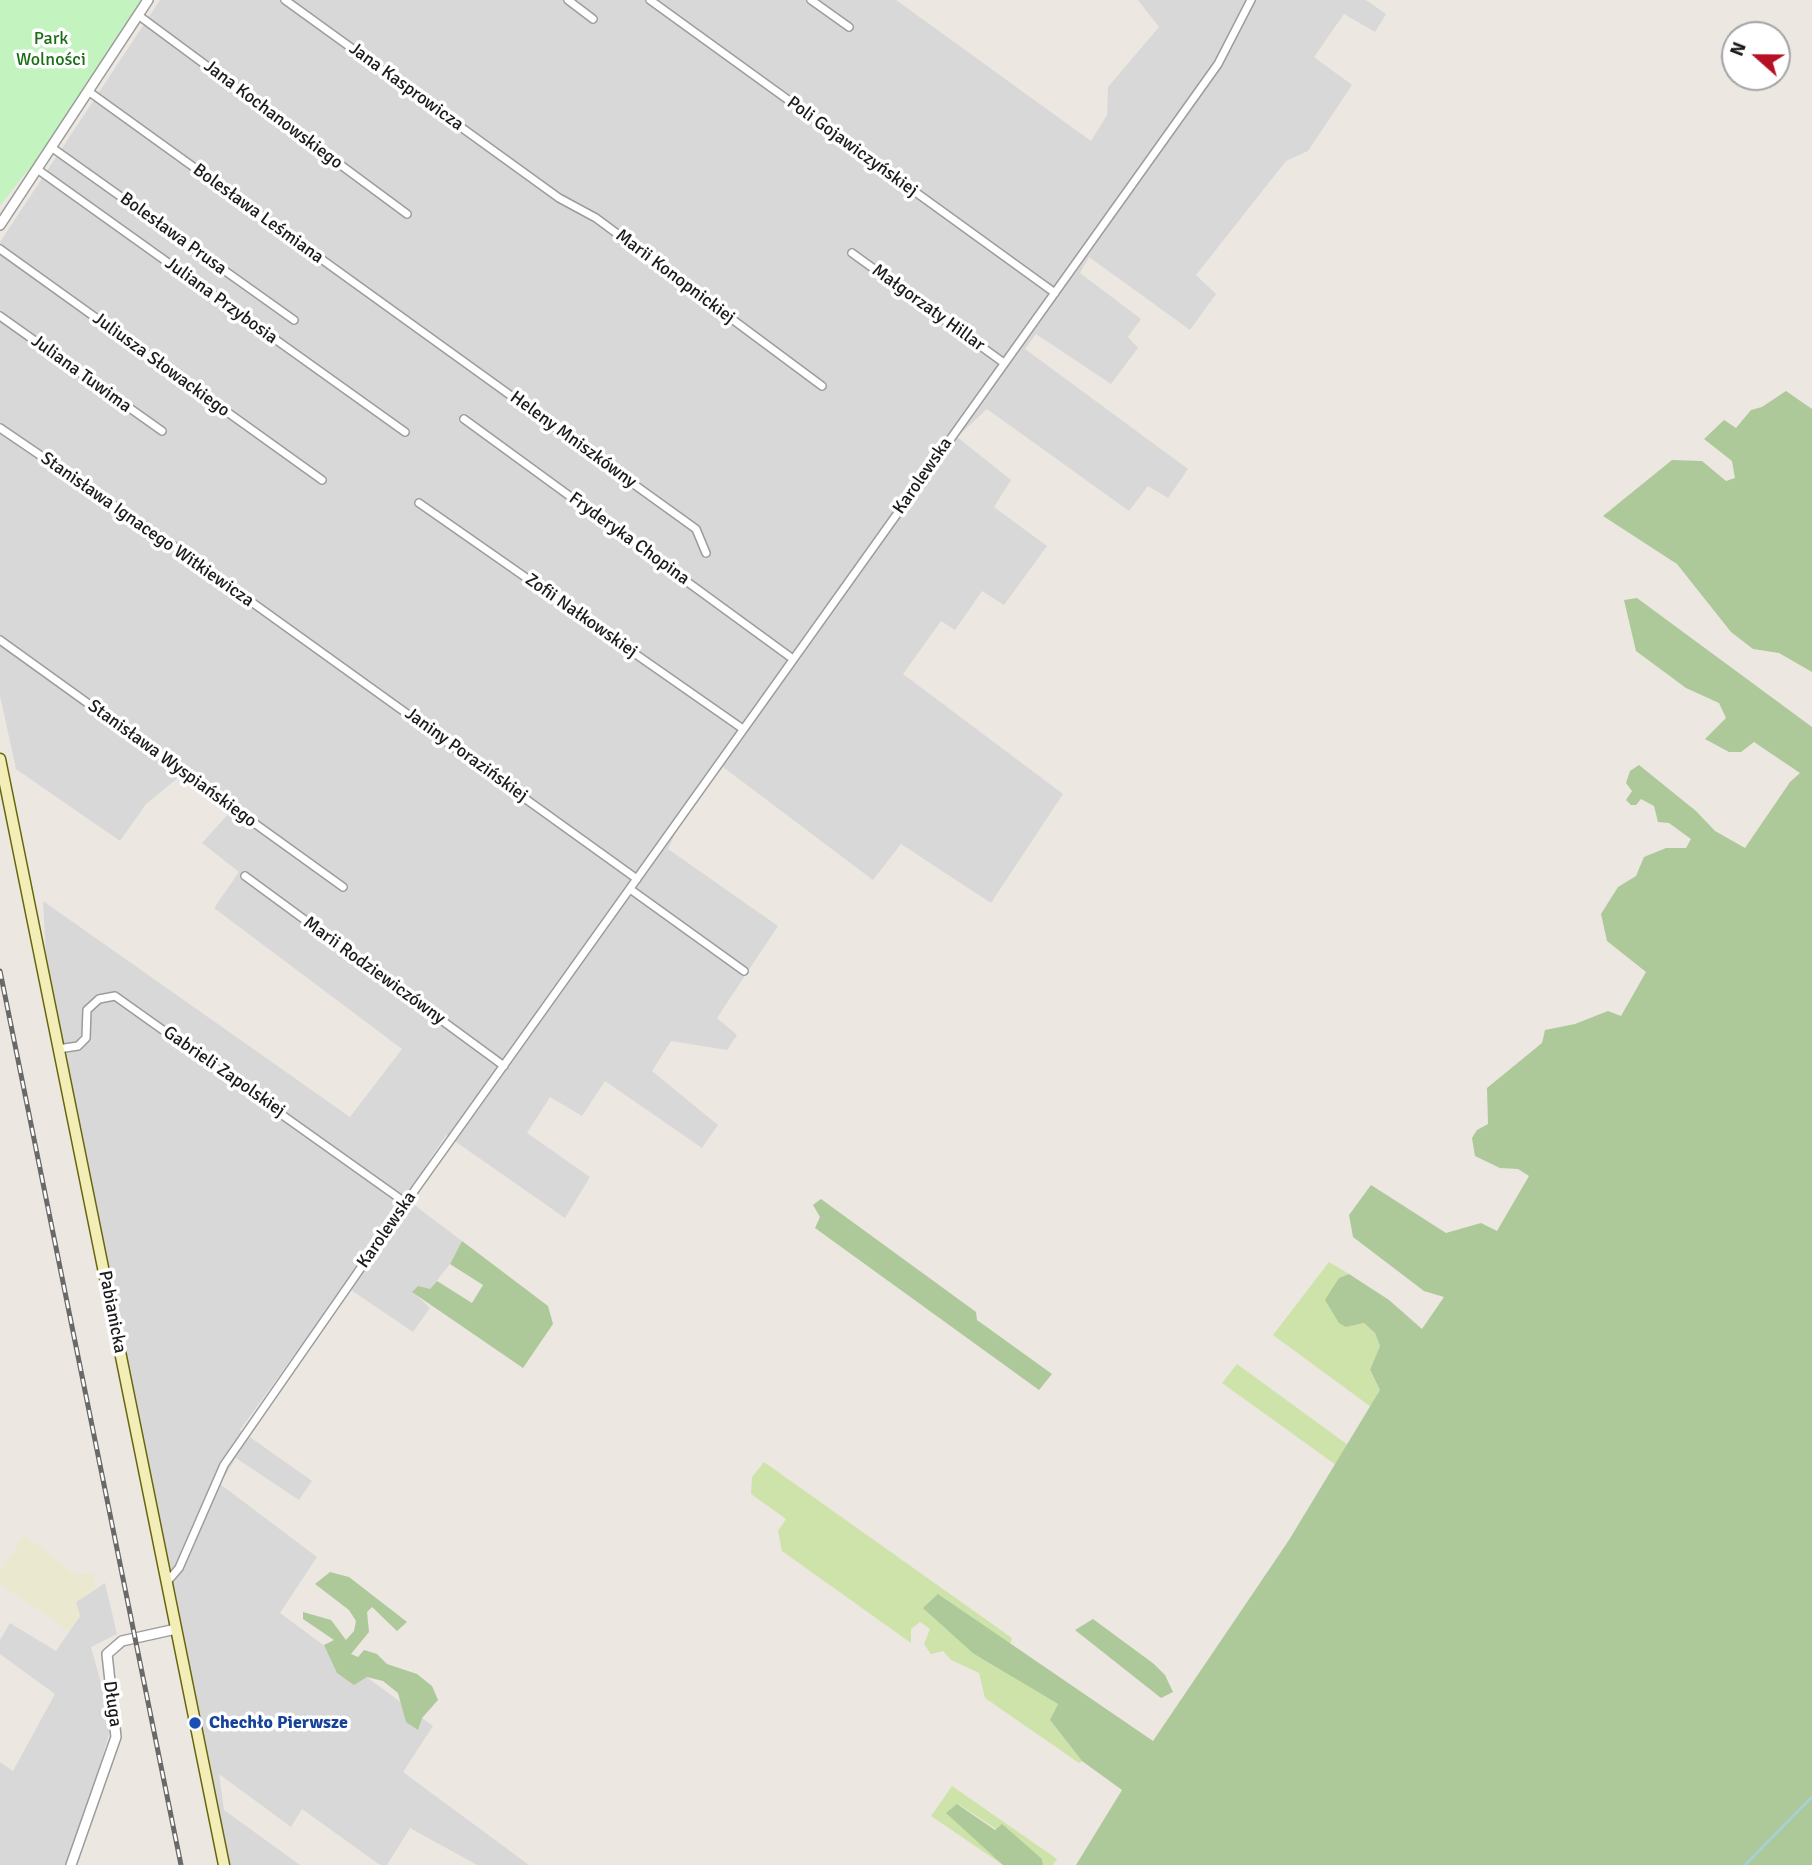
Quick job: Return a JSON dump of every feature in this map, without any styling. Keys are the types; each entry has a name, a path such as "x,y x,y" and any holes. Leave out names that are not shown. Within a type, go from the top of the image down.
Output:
{"main road":[{"name":"Pabianicka","path":"0,760 224,1865"}],"street":[{"path":"0,225 148,0"},
{"name":"Jana Kasprowicza","path":"285,0 526,173"},
{"path":"568,0 593,19"},
{"name":"Poli Gojawiczyńskiej","path":"650,0 1055,293"},
{"path":"811,0 849,27"},
{"name":"Karolewska","path":"166,1583 179,1567 224,1465 406,1203 1218,64 1251,0"},
{"name":"Jana Kochanowskiego","path":"138,15 407,214"},
{"name":"Bolesława Leśmiana","path":"88,91 429,335"},
{"name":"Bolesława Prusa","path":"51,148 294,320"},
{"name":"Juliana Przybosia","path":"37,169 405,432"},
{"name":"Marii Konopnickiej","path":"526,173 559,198 596,218 822,386"},
{"name":"Juliusza Słowackiego","path":"0,249 322,480"},
{"name":"Małgorzaty Hillar","path":"852,253 1004,363"},
{"name":"Juliana Tuwima","path":"0,316 162,431"},
{"name":"Heleny Mniszkówny","path":"429,335 695,529 706,554"},
{"name":"Fryderyka Chopina","path":"464,419 793,659"},
{"name":"Stanisława Ignacego Witkiewicza","path":"0,428 175,547 293,634"},
{"name":"Zofii Nałkowskiej","path":"419,503 743,729"},
{"name":"Janiny Porazińskiej","path":"293,634 372,687 637,879"},
{"name":"Stanisława Wyspiańskiego","path":"0,640 343,887"},
{"name":"Marii Rodziewiczówny","path":"245,876 504,1066"},
{"path":"630,889 744,971"},
{"name":"Gabrieli Zapolskiej","path":"58,1049 78,1046 86,1038 87,1010 99,999 115,996 406,1203"},
{"name":"Długa","path":"71,1865 116,1737 107,1654 122,1641 176,1629"}],"shaded area":[{"path":"160,0 896,0 1091,141 1107,115 1108,87 1159,27 1138,0 1366,0 1386,14 1375,32 1344,14 1314,57 1352,85 1308,151 1286,161 1196,275 1216,294 1190,330 1089,257 1080,273 1141,319 1128,337 1138,348 1111,384 1036,334 1025,349 1188,469 1168,498 1148,486 1129,511 987,409 957,437 1011,480 994,507 1047,546 1004,605 982,591 955,630 941,621 903,674 1063,794 991,903 901,844 873,880 719,764 688,807 668,849 778,926 717,1018 737,1035 727,1050 671,1041 652,1071 718,1125 702,1148 605,1081 582,1116 550,1097 527,1133 590,1177 565,1218 446,1135 405,1198 462,1241 450,1264 430,1289 413,1292 430,1308 413,1332 351,1290 294,1355 240,1430 312,1481 299,1500 236,1458 220,1484 317,1557 280,1613 433,1726 403,1772 529,1865 477,1865 410,1828 387,1865 380,1865 302,1809 291,1827 219,1774 224,1810 300,1865 225,1865 203,1733 46,957 43,901 350,1117 402,1049 214,908 239,872 202,843 231,811 179,777 146,804 120,841 16,769 0,696 0,242"},
{"path":"24,1535 77,1576 93,1572 96,1589 76,1602 80,1616 69,1631 0,1584 0,1572"},
{"path":"105,1583 117,1634 91,1647 112,1723 72,1865 0,1865 0,1762 13,1771 55,1694 0,1654 0,1640 10,1623 56,1651 80,1616 76,1602"}],"green space":[{"name":"Park Wolności","path":"0,0 143,0 30,172 27,171 0,206"},
{"path":"1786,391 1812,409 1812,672 1779,653 1753,649 1731,632 1677,564 1603,516 1672,460 1702,461 1726,481 1735,478 1732,461 1704,439 1724,420 1736,428 1751,410 1762,407"},
{"path":"1637,598 1812,727 1812,1865 1076,1865 1122,1790 1082,1761 1050,1720 1058,1704 974,1654 923,1608 938,1594 1153,1741 1289,1540 1380,1390 1370,1370 1380,1346 1375,1333 1364,1323 1346,1327 1339,1323 1325,1300 1339,1278 1349,1274 1389,1300 1422,1329 1444,1297 1424,1291 1353,1237 1349,1215 1371,1185 1446,1233 1481,1223 1497,1231 1529,1176 1518,1169 1500,1168 1475,1156 1472,1138 1477,1130 1488,1124 1487,1088 1542,1043 1545,1030 1575,1024 1608,1011 1621,1016 1646,972 1607,941 1601,914 1618,887 1636,876 1644,857 1666,848 1686,848 1691,839 1669,823 1658,822 1654,806 1641,799 1636,805 1631,805 1626,800 1632,791 1626,783 1630,771 1639,765 1696,811 1715,831 1745,848 1790,782 1800,773 1754,742 1741,752 1729,752 1705,739 1726,718 1719,703 1686,688 1636,651 1624,600"},
{"path":"821,1199 976,1312 977,1320 1052,1374 1039,1390 815,1228 820,1217 813,1205"},
{"path":"462,1241 548,1306 553,1324 523,1368 412,1292 418,1286 430,1289 437,1281 472,1303 483,1285 450,1264"},
{"path":"1329,1262 1349,1274 1339,1278 1346,1327 1364,1323 1375,1333 1380,1346 1370,1371 1380,1390 1371,1407 1273,1335"},
{"path":"1237,1364 1348,1445 1336,1465 1222,1383"},
{"path":"764,1462 1012,1638 1010,1644 938,1594 974,1654 1058,1704 1050,1720 1082,1761 1079,1763 985,1698 979,1673 951,1660 943,1651 931,1654 924,1644 930,1629 920,1622 911,1629 911,1643 782,1551 778,1531 786,1519 751,1494 752,1477"},
{"path":"330,1572 349,1577 407,1622 397,1631 372,1607 367,1612 369,1632 351,1654 358,1657 364,1650 377,1654 387,1664 417,1674 432,1686 438,1700 422,1718 418,1730 406,1722 398,1693 383,1681 367,1677 354,1685 337,1673 324,1645 334,1640 303,1619 303,1612 331,1620 346,1640 354,1631 356,1621 349,1610 315,1584"},
{"path":"1093,1619 1154,1664 1165,1675 1173,1692 1161,1698 1075,1630"},
{"path":"952,1786 1057,1859 1053,1865 1043,1865 1042,1859 958,1804 1003,1865 931,1816"},
{"path":"957,1804 995,1830 1002,1824 1042,1859 1043,1865 1003,1865 946,1813"}],"waterway":[{"path":"1745,1865 1812,1797"}],"railway":[{"path":"0,971 181,1865"}],"place":[{"name":"Chechło Pierwsze","path":"195,1723"}]}
